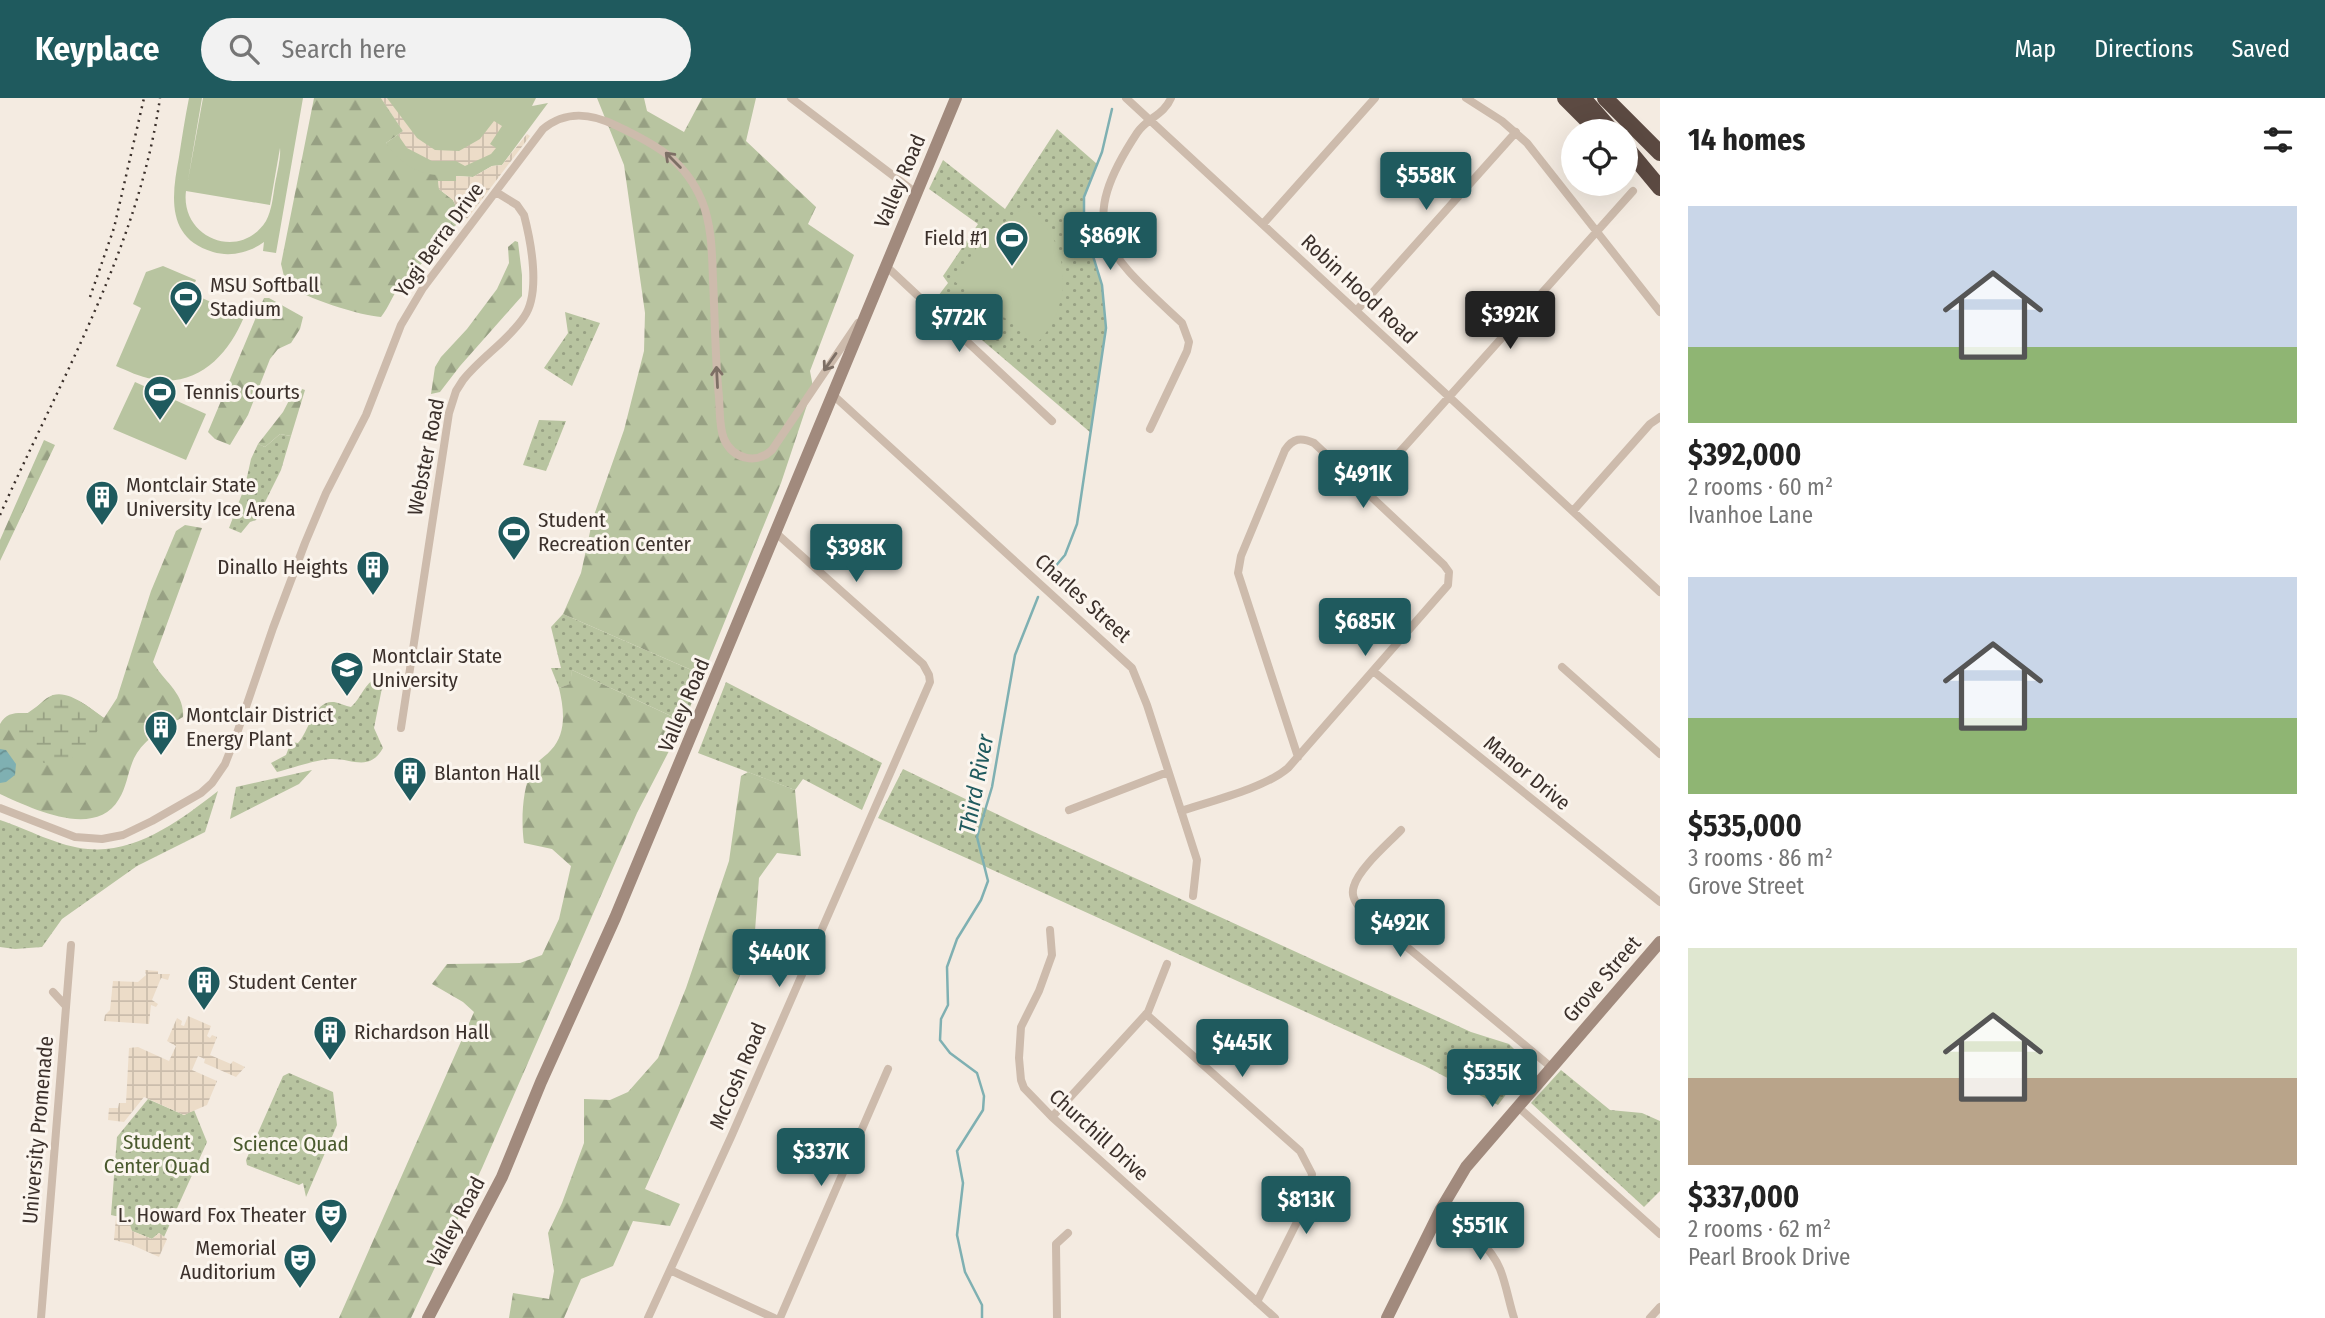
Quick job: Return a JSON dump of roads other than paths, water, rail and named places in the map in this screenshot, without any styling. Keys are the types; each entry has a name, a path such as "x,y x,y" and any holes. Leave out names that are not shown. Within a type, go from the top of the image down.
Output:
{"highway":[{"path":"1565,98 1586,119"},
{"path":"1583,98 1601,119"},
{"path":"1605,98 1655,147"},
{"path":"1620,98 1655,147"},
{"path":"1638,161 1660,188"},
{"path":"1638,164 1642,166"}],"main road":[{"name":"Valley Road","path":"428,1318 502,1177 646,845 956,98"},
{"name":"Grove Street","path":"1387,1318 1441,1209 1466,1167 1660,942"}],"street":[{"path":"791,98 916,193"},
{"name":"Robin Hood Road","path":"1126,98 1660,592"},
{"path":"1150,429 1189,342 1182,323 1124,266 1110,245 1102,216 1105,191 1133,139 1140,128 1161,113 1171,98"},
{"path":"1263,224 1375,98"},
{"path":"1466,98 1516,132 1527,143 1660,312"},
{"name":"Yogi Berra Drive","path":"0,808 75,837 103,839 123,835 145,825 201,793 212,783 229,755 305,543 326,493 366,415 401,325 423,288 543,129 559,118 572,115 592,116 648,141 668,154 684,171 702,202 709,226 717,383 723,435 736,455 761,458 772,450 869,306"},
{"path":"1357,310 1516,132"},
{"name":"Webster Road","path":"401,728 449,413 456,391 463,380 521,321 534,294 524,215 517,205 496,192"},
{"path":"1364,492 1628,196"},
{"path":"886,266 1052,421"},
{"name":"Charles Street","path":"833,395 1132,668 1147,705 1197,860 1193,896"},
{"path":"1573,512 1650,424 1660,417"},
{"path":"1181,811 1282,774 1298,757 1448,586 1449,572 1437,558 1314,443 1305,438 1293,441 1284,450 1241,556 1238,572 1298,757"},
{"name":"McCosh Road","path":"648,1318 731,1137 930,682 927,669 916,658 776,533"},
{"path":"1562,667 1660,754"},
{"name":"Manor Drive","path":"1373,671 1660,902"},
{"path":"1069,810 1168,772"},
{"path":"1401,830 1359,875 1353,888 1354,900 1551,1067"},
{"name":"Churchill Drive","path":"1050,930 1052,955 1018,1035 1021,1080 1029,1095 1275,1318"},
{"name":"University Promenade","path":"41,1318 71,945"},
{"path":"1052,1117 1146,1014 1167,964"},
{"path":"53,992 66,1006"},
{"path":"1146,1014 1300,1151 1308,1166 1312,1182 1309,1198 1257,1302"},
{"path":"779,1318 888,1069"},
{"path":"1517,1106 1660,1234"},
{"path":"1441,1209 1474,1235 1492,1254 1500,1269 1514,1318"},
{"path":"1057,1318 1056,1244 1068,1233"},
{"path":"670,1270 774,1318"},
{"path":"1650,1318 1660,1307"}],"water":[{"path":"0,749 6,750 16,764 15,775 0,783"}],"waterway":[{"name":"Third River","path":"1048,575 1065,555 1077,524 1106,328 1102,285 1084,227 1084,197 1102,152 1112,109"},
{"name":"Third River","path":"982,1318 982,1305 965,1272 957,1235 963,1183 957,1151 983,1110 984,1096 977,1073 950,1053 940,1040 941,1019 948,1005 947,967 957,939 981,900 988,881 977,837 992,787 1015,655 1038,597"}],"railway":[{"path":"90,297 114,228 144,98"},
{"path":"0,515 95,311 116,259 135,207 150,153 160,98"}],"place":[{"name":"Field #1","path":"1012,268"},
{"name":"MSU Softball Stadium","path":"186,327"},
{"name":"Tennis Courts","path":"160,422"},
{"name":"Montclair State University Ice Arena","path":"102,527"},
{"name":"Student Recreation Center","path":"514,562"},
{"name":"Dinallo Heights","path":"373,597"},
{"name":"Montclair State University","path":"347,698"},
{"name":"Montclair District Energy Plant","path":"161,757"},
{"name":"Blanton Hall","path":"410,803"},
{"name":"Student Center","path":"204,1012"},
{"name":"Richardson Hall","path":"330,1062"},
{"name":"L. Howard Fox Theater","path":"331,1245"},
{"name":"Memorial Auditorium","path":"300,1290"}],"park label":[{"name":"Science Quad","path":"291,1144"},
{"name":"Student Center Quad","path":"157,1154"}]}
